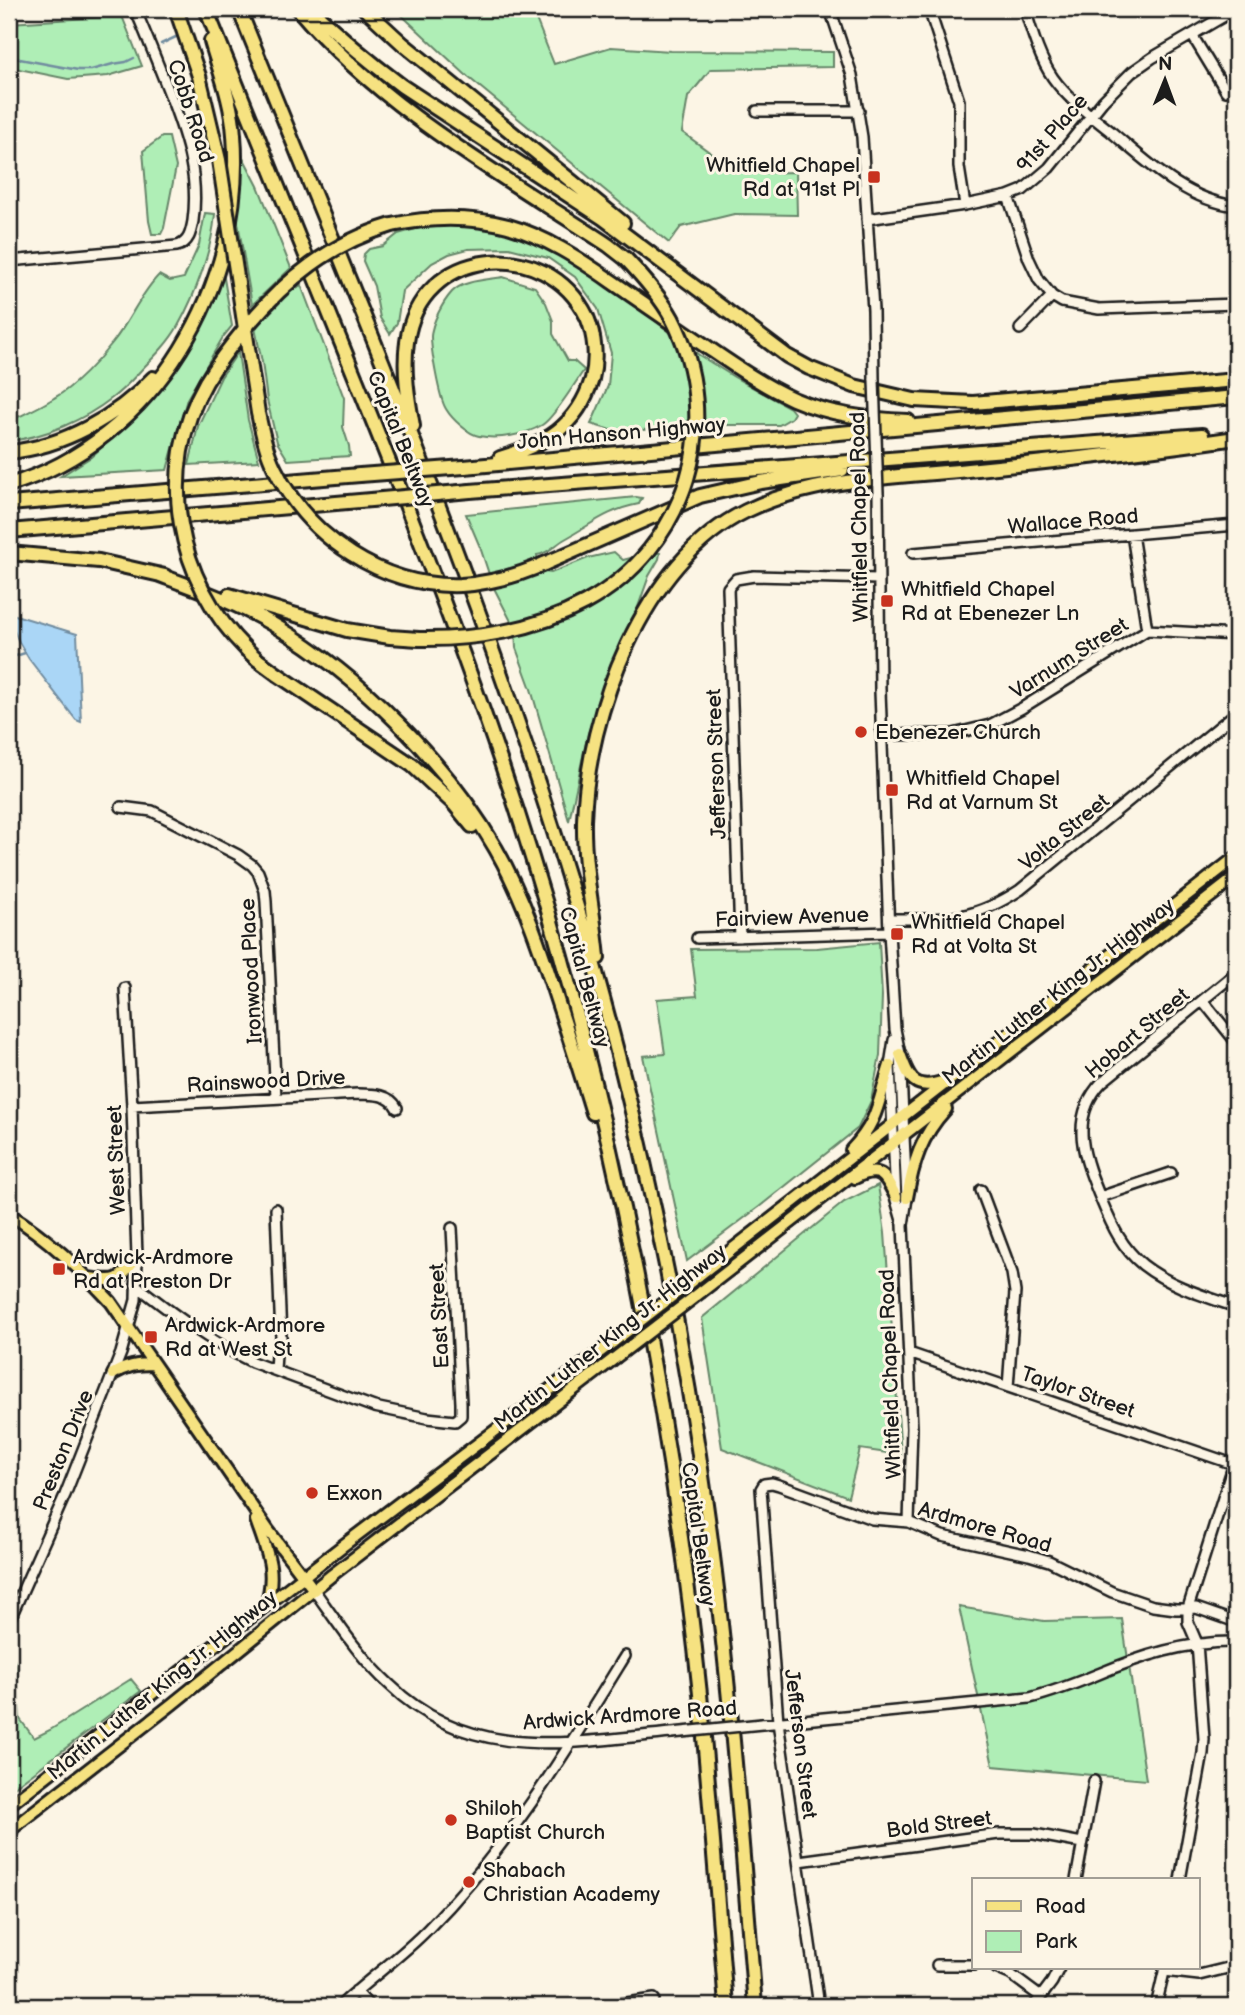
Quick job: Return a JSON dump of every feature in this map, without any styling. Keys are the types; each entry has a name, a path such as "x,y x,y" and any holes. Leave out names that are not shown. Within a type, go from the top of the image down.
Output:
{"highway":[{"path":"176,9 199,76 219,160 265,444 274,468 301,510 345,550 370,564 399,576 429,583 458,585 508,578 674,506 727,489 975,452"},
{"path":"9,485 60,465 120,423 167,370 211,291 228,229 234,187 234,136 232,114 204,9"},
{"name":"Capital Beltway","path":"204,9 404,498 468,665 507,779 561,956 608,1141 656,1381 692,1623 726,2006"},
{"name":"Capital Beltway","path":"239,9 460,558 515,712 601,990 656,1220 697,1444 728,1685 755,2006"},
{"path":"9,553 85,559 157,574 337,627 366,633 419,639 464,638 506,631 584,604 606,590 641,560 672,518 688,477 693,453 696,426 693,382 681,339 671,316 647,282 608,245 394,102 342,55 298,9"},
{"path":"311,9 372,64 603,218 779,351 809,368 854,386 914,400 973,403 1236,379"},
{"path":"365,9 403,44 652,246 732,316"},
{"path":"523,904 475,829 433,783 386,746 258,660 220,619 197,581 184,542 179,512 178,480 185,437 205,384 262,308 282,288 334,249 368,232 392,225 434,219 460,219 506,226 530,233 571,254 756,380 795,400 863,418 914,422 1027,417"},
{"path":"422,464 410,407 406,361 411,323 419,306 439,284 464,268 480,262 515,262 532,266 547,272 566,287 582,307 589,322 595,355 587,393 568,424 556,434 519,452 464,467"},
{"path":"9,452 36,448 56,441 113,412 147,384 187,337"},
{"name":"John Hanson Highway","path":"9,505 1236,397"},
{"path":"9,531 470,491 1236,432"},
{"path":"601,990 584,849 585,797 599,719 618,665 646,612 678,565 697,545 744,512 792,493 866,480 1089,457 1236,438"},
{"path":"157,574 239,606 314,651 376,703 423,752 467,805 497,851 539,944 625,1218"}],"main road":[{"name":"Martin Luther King Jr. Highway","path":"9,1805 266,1605 613,1342 1236,857"},
{"name":"Martin Luther King Jr. Highway","path":"9,1831 313,1590 1236,877"},
{"path":"900,1054 908,1076 920,1084 935,1084 953,1077"},
{"path":"825,1176 868,1130 878,1108 890,1065"},
{"path":"901,1197 926,1134 970,1083"},
{"path":"834,1190 864,1174 877,1172 887,1178 901,1197"},
{"name":"Ardwick Ardmore Road","path":"9,1214 45,1238 111,1302 313,1590"},
{"path":"89,1278 122,1278 136,1257"},
{"path":"113,1374 125,1367 153,1364"},
{"path":"253,1508 271,1567 272,1580 266,1605"}],"street":[{"name":"Cobb Road","path":"9,261 177,246 185,242 192,227 194,211 195,179 189,148 135,9"},
{"name":"Whitfield Chapel Road","path":"830,9 849,64 859,111 873,310 889,932 904,1136 901,1197"},
{"path":"929,9 959,101 959,175 965,205"},
{"path":"1025,9 1042,57 1051,74 1072,99 1184,188 1212,201 1236,206"},
{"name":"91st Place","path":"867,219 965,205 1009,196 1023,190 1041,177 1112,91 1141,65 1236,9"},
{"path":"1192,35 1226,91"},
{"path":"757,110 859,111"},
{"path":"1009,196 1034,270 1052,296 1071,305 1099,309 1236,304"},
{"path":"1020,329 1052,296"},
{"name":"Wallace Road","path":"913,552 1236,525"},
{"path":"1132,534 1147,630"},
{"name":"Jefferson Street","path":"740,937 727,590 736,579 754,576 878,579"},
{"name":"Varnum Street","path":"882,735 953,734 990,725 1147,630 1236,635"},
{"name":"Volta Street","path":"889,919 964,916 986,910 1003,901 1020,890 1236,713"},
{"name":"Ironwood Place","path":"121,807 152,811 238,855 258,872 266,902 276,1098"},
{"name":"Fairview Avenue","path":"697,938 889,932"},
{"name":"Hobart Street","path":"1236,973 1110,1074 1087,1102 1082,1126 1083,1146 1090,1174 1120,1239 1143,1265 1176,1285 1236,1307"},
{"name":"West Street","path":"125,988 132,1107 136,1257 136,1300 128,1329"},
{"path":"1203,1001 1236,1042"},
{"name":"Whitfield Chapel Road","path":"895,1029 890,1065 893,1143 903,1225 909,1353 912,1481 909,1522"},
{"name":"Rainswood Drive","path":"132,1107 364,1094 393,1100 397,1108"},
{"path":"1100,1197 1171,1173"},
{"path":"981,1190 1012,1273 1015,1292 1007,1387"},
{"path":"136,1285 191,1327 252,1362 275,1370 281,1338 276,1209"},
{"name":"East Street","path":"275,1370 374,1407 456,1421 461,1416 461,1403 452,1228"},
{"name":"Preston Drive","path":"9,1621 65,1495 128,1329"},
{"name":"Taylor Street","path":"909,1353 1236,1462"},
{"path":"1180,1878 1203,1753 1203,1716 1196,1643 1188,1622 1188,1608 1236,1462"},
{"name":"Ardmore Road","path":"762,1486 769,1483 779,1485 872,1519 909,1522 942,1536 1030,1555 1136,1600 1166,1608 1211,1612 1236,1622"},
{"name":"Jefferson Street","path":"762,1486 778,1722 819,2006"},
{"name":"Ardwick Ardmore Road","path":"313,1590 388,1684 411,1703 474,1734 504,1741 532,1743 572,1742 1030,1698 1062,1689 1144,1657 1196,1643 1236,1642"},
{"path":"340,2006 417,1940 464,1890 526,1813 625,1656"},
{"path":"1076,1878 1094,1781"},
{"name":"Bold Street","path":"799,1861 999,1834 1034,1834 1082,1843"},
{"path":"937,1965 972,1965"},
{"path":"1156,2006 1164,1969 1199,1975 1236,1966"},
{"path":"998,1969 1010,1974 1041,1997"},
{"path":"1034,2006 1058,1969"},
{"path":"356,1991 369,2006"},
{"path":"606,2006 654,1999"}],"green space":[{"path":"395,9 532,9 554,64 611,47 671,51 833,52 833,67 711,69 688,97 682,132 726,164 754,173 796,172 797,215 734,214 681,227 669,243 468,77"},
{"path":"122,16 142,66 108,76 68,79 9,67 9,23"},
{"path":"162,137 169,137 176,167 164,228 161,234 152,234 143,151"},
{"path":"242,155 258,186 291,268 252,305 235,205 238,157"},
{"path":"205,213 215,214 202,271 185,313 162,348 121,391 101,406 64,426 9,441 9,420 49,401 86,373 113,342 159,275 170,281 184,278 199,245"},
{"path":"457,223 489,226 525,238 573,261 604,281 699,355 790,408 794,413 779,425 687,425 614,431 591,424 608,386 611,353 598,309 575,277 548,258 509,248 468,249 449,254 432,263 402,291 397,323 390,334 380,318 374,286 363,261 364,254 369,249 383,246 398,234"},
{"path":"223,272 232,326 187,399 167,470 61,476 91,457 145,409 189,346 211,306"},
{"path":"503,277 535,287 546,303 553,321 553,334 568,361 574,361 584,370 558,408 542,425 511,436 486,437 465,429 446,409 436,374 431,336 438,312 452,292 469,283"},
{"path":"301,285 344,398 343,427 350,456 288,460 277,442 255,328 289,293"},
{"path":"238,352 248,420 259,461 189,465 198,426 221,377"},
{"path":"642,498 639,504 609,514 537,555 545,572 551,573 588,558 614,552 623,560 660,553 633,621 621,642 588,733 569,821 531,689 516,648 515,629 493,586 466,514"},
{"path":"879,942 882,996 880,1055 871,1101 858,1128 687,1261 643,1056 665,1054 657,999 697,996 691,949 817,948"},
{"path":"878,1185 885,1233 901,1455 860,1449 848,1497 722,1448 702,1318 844,1202"},
{"path":"959,1607 1044,1621 1122,1619 1146,1780 993,1766"},
{"path":"9,1649 16,1665 20,1719 34,1738 131,1679 141,1691 9,1791"}],"water":[{"path":"12,614 77,634 81,722 76,720 29,659 14,631"}],"waterway":[{"path":"161,44 180,35"},
{"path":"9,57 78,70 91,70 134,58"},
{"path":"9,658 25,653"}],"place":[{"name":"Whitfield Chapel Rd at 91st Pl","path":"874,177"},
{"name":"Whitfield Chapel Rd at Ebenezer Ln","path":"887,601"},
{"name":"Ebenezer Church","path":"861,732"},
{"name":"Whitfield Chapel Rd at Varnum St","path":"892,790"},
{"name":"Whitfield Chapel Rd at Volta St","path":"897,934"},
{"name":"Ardwick-Ardmore Rd at Preston Dr","path":"59,1269"},
{"name":"Ardwick-Ardmore Rd at West St","path":"151,1337"},
{"name":"Exxon","path":"312,1493"},
{"name":"Shiloh Baptist Church","path":"451,1820"},
{"name":"Shabach Christian Academy","path":"469,1882"}]}
